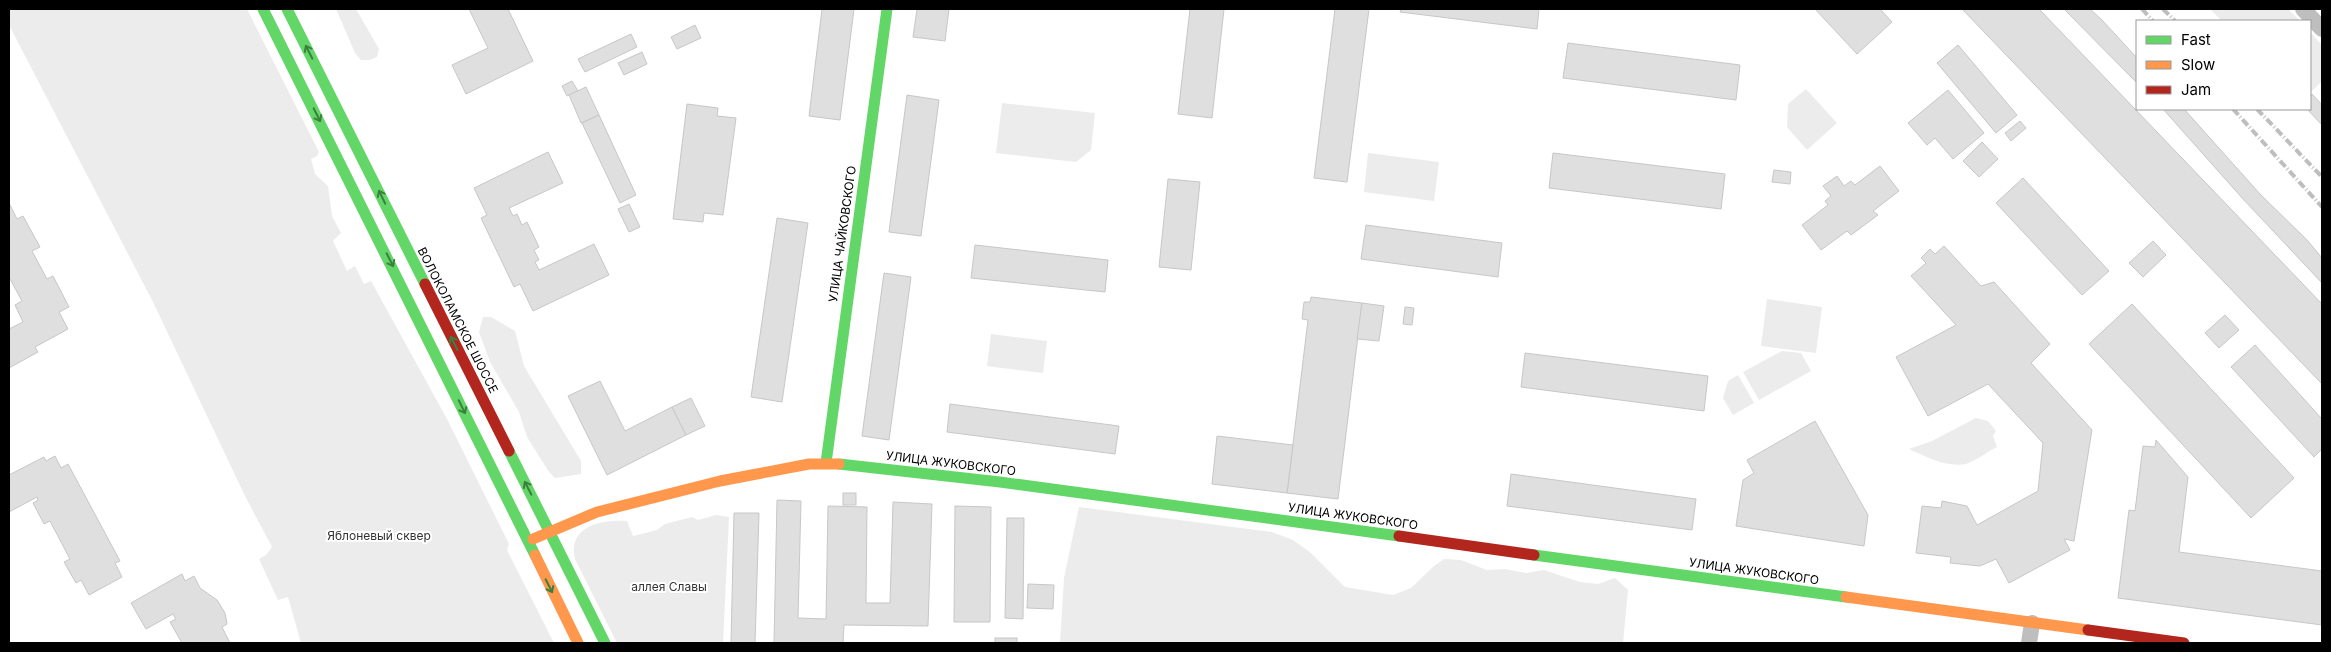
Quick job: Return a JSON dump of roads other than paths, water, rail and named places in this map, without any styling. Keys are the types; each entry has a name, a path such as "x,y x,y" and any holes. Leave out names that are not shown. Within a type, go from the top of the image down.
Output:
{"street":[{"path":"264,9 578,643"},
{"name":"ВОЛОКОЛАМСКОЕ ШОССЕ","path":"287,9 605,643"},
{"name":"УЛИЦА ЧАЙКОВСКОГО","path":"826,463 887,9"},
{"path":"2303,9 2322,29"},
{"name":"УЛИЦА ЖУКОВСКОГО","path":"527,542 597,512 720,481 826,463 1000,482 2184,643"},
{"path":"2029,643 2032,623"}],"railway":[{"path":"2142,9 2152,20"},
{"path":"2163,9 2174,20"},
{"path":"2234,110 2322,207"},
{"path":"2258,110 2322,177"}],"park label":[{"name":"Яблоневый сквер","path":"379,535"},
{"name":"аллея Славы","path":"669,586"}]}
